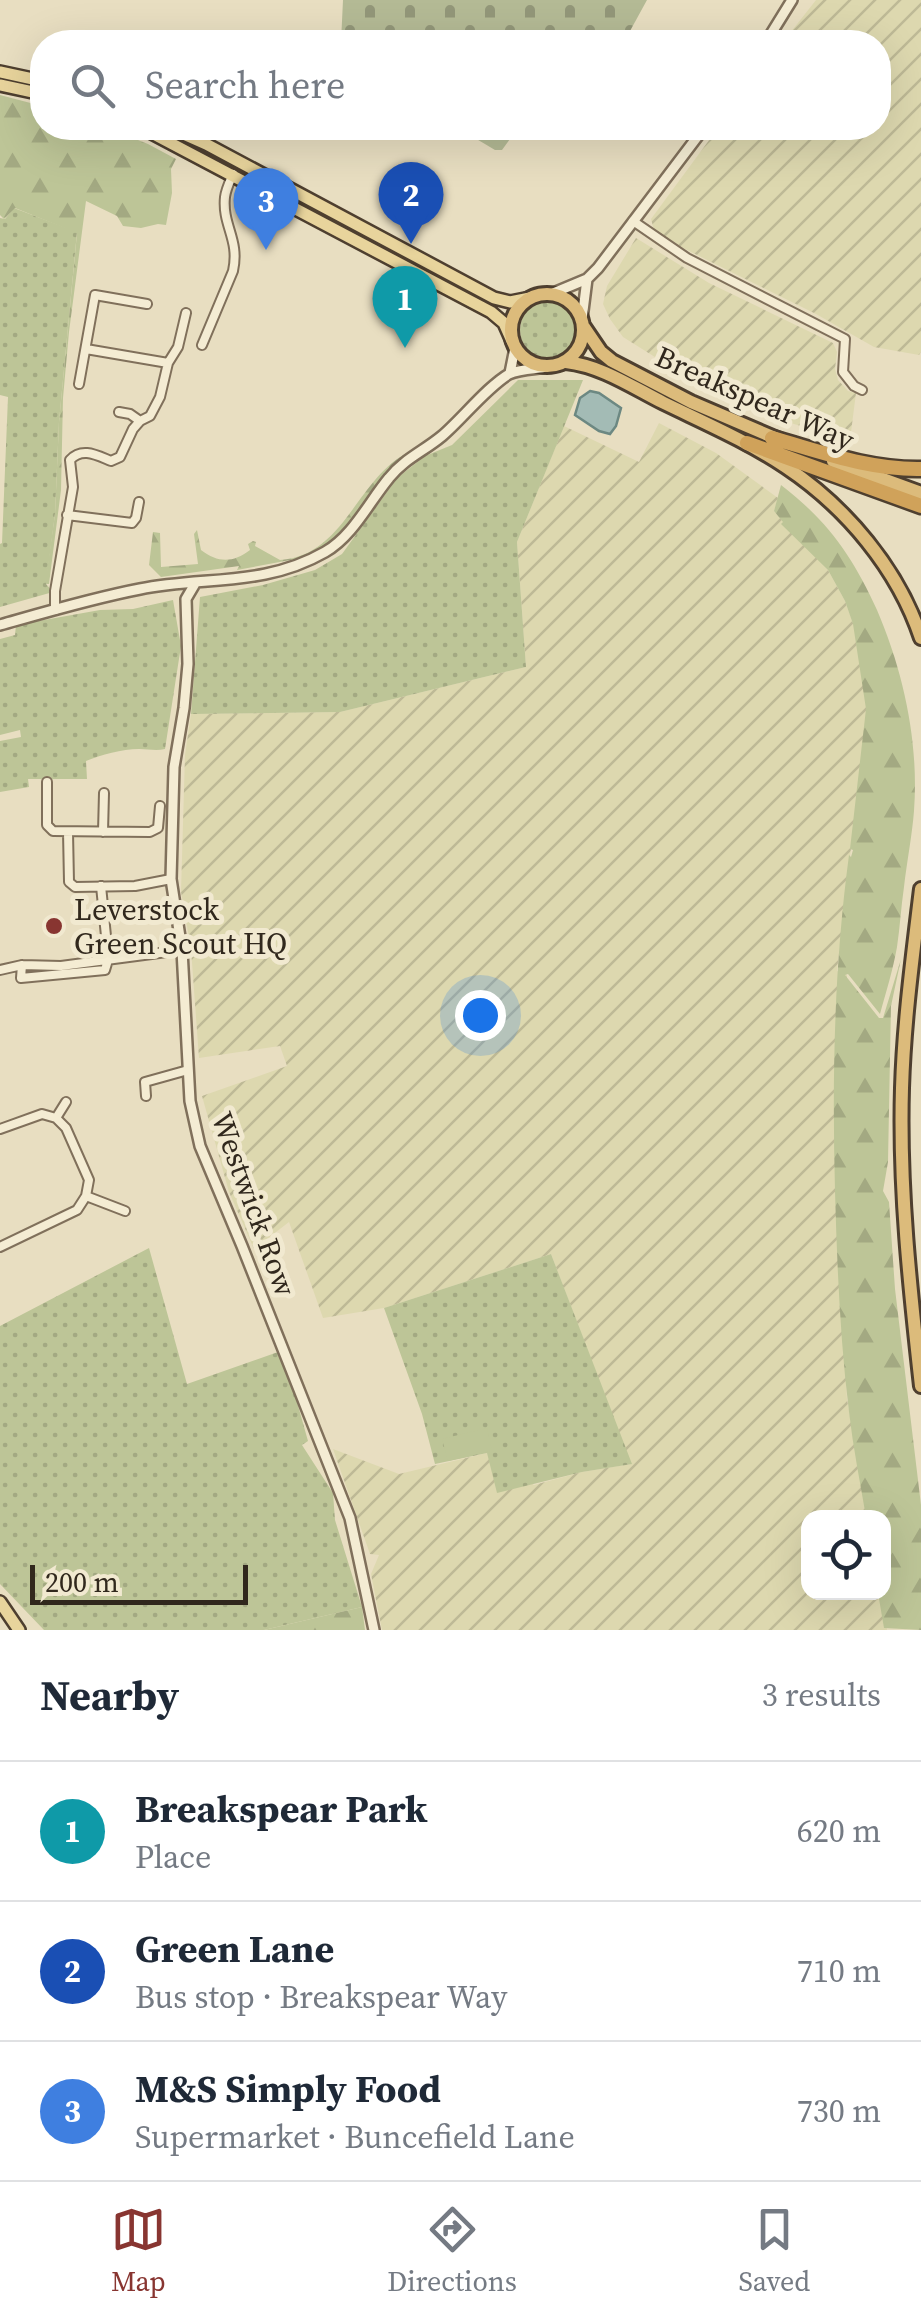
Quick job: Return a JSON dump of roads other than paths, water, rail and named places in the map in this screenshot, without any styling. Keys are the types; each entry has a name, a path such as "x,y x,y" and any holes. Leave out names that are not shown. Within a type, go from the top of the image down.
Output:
{"highway":[{"path":"551,294 570,302 583,323 582,343 566,362 546,367 534,364 523,358 514,344 512,321 530,298 551,294"},
{"name":"Breakspear Way","path":"583,323 601,352 612,361 691,402 772,438 921,493"},
{"name":"Breakspear Way","path":"566,362 588,365 746,443 790,470 856,530 892,574 921,638"},
{"path":"772,438 866,465 921,469"},
{"path":"746,443 921,506"},
{"path":"921,889 903,1048 902,1138 921,1386"}],"main road":[{"path":"0,72 30,78"},
{"path":"0,84 30,91"},
{"path":"166,140 491,312 504,323 514,344"},
{"path":"197,140 494,298 510,302 530,298"},
{"path":"0,1602 20,1630"}],"street":[{"path":"773,30 792,0"},
{"path":"583,323 588,280 695,140"},
{"path":"202,345 233,271 236,250 224,201 233,174"},
{"path":"633,222 698,264 845,339 843,372 862,390"},
{"path":"551,294 588,280"},
{"path":"79,384 95,295 147,304"},
{"path":"55,610 72,487 70,460 84,452 111,461 120,457 134,429 150,416 160,397 186,313"},
{"path":"510,374 514,344"},
{"path":"86,349 168,364"},
{"path":"0,625 137,589 284,571 329,550 407,458 439,439 510,374 546,367"},
{"path":"119,412 140,421"},
{"path":"66,515 132,523 139,502"},
{"path":"170,584 186,599 196,582"},
{"name":"Westwick Row","path":"186,599 188,664 174,767 171,879 182,950 190,1101 200,1146 350,1518 374,1630"},
{"path":"47,782 47,825 53,832 150,832 158,828 160,806"},
{"path":"103,832 104,793"},
{"path":"68,832 69,882 74,887 135,886 171,879"},
{"path":"101,886 107,946"},
{"path":"0,970 22,965 21,978 60,970 105,970 108,960 182,950"},
{"path":"146,1096 145,1082 188,1070"},
{"path":"56,1118 66,1102"},
{"path":"0,1130 42,1114 56,1118 66,1128 89,1180 86,1196 77,1210 0,1247"},
{"path":"86,1196 125,1212"}],"water":[{"path":"590,391 621,408 610,434 575,415 580,398"}],"place":[{"name":"Green Lane","path":"411,244"},
{"name":"M&S Simply Food","path":"266,250"},
{"name":"Breakspear Park","path":"405,348"},
{"name":"Leverstock Green Scout HQ","path":"54,926"}]}
